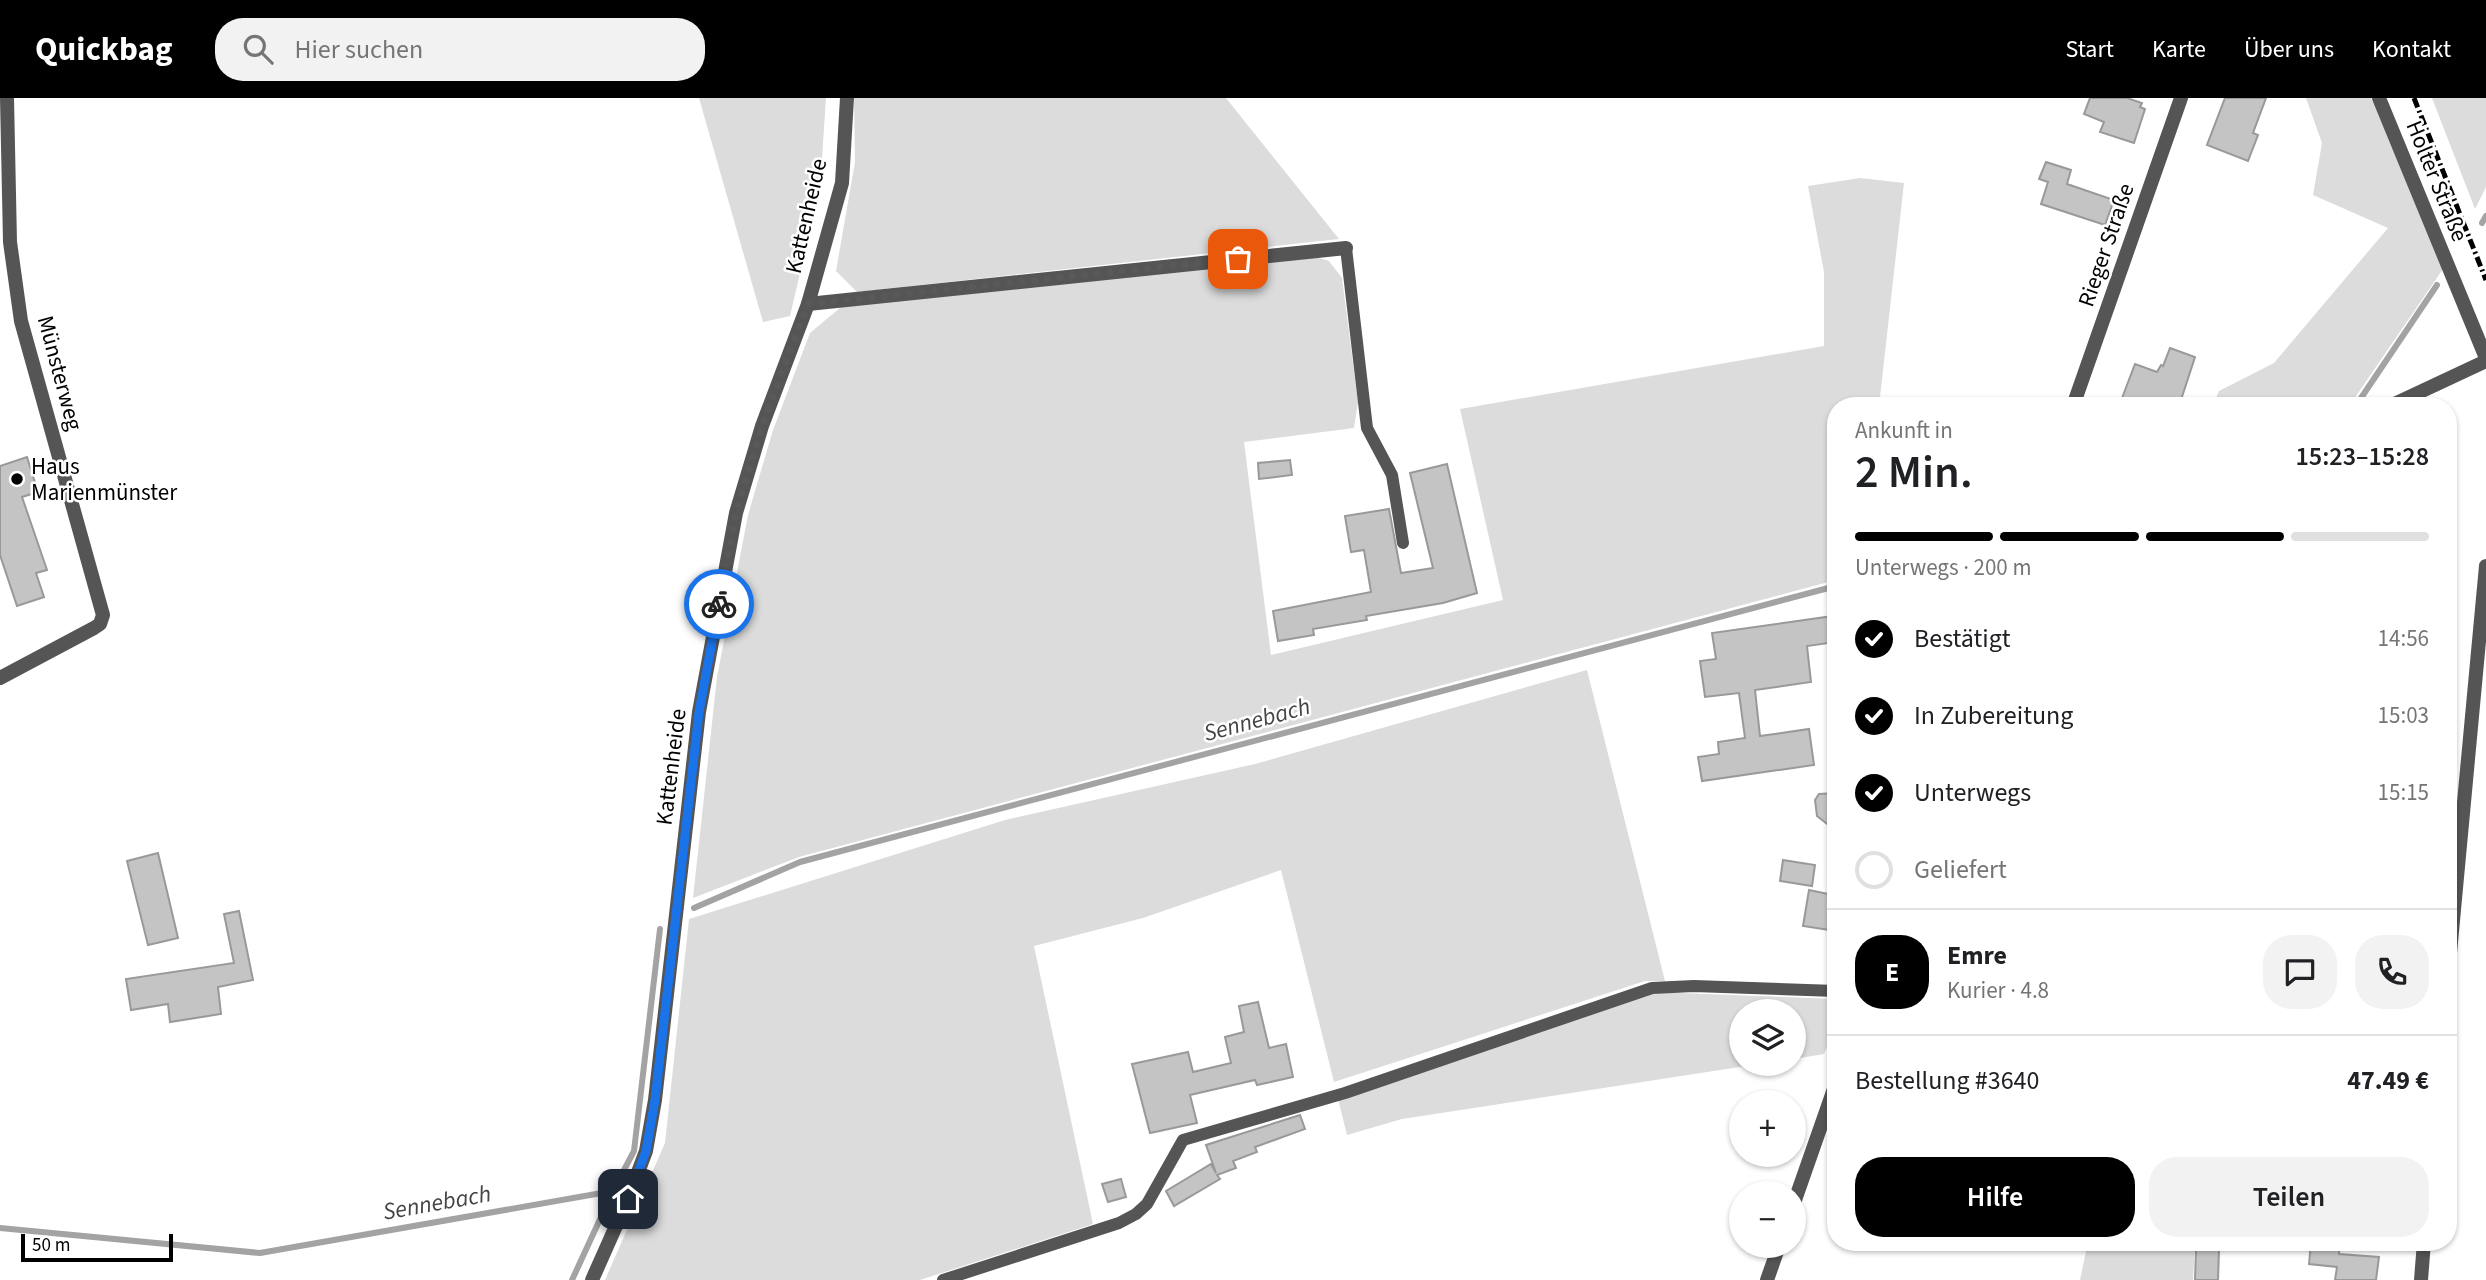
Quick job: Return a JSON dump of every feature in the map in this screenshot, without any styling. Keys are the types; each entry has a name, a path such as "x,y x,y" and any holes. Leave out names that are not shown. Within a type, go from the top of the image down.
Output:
{"street":[{"name":"Münsterweg","path":"0,678 94,628 100,624 103,615 21,321 10,242 7,98"},
{"name":"Kattenheide","path":"592,1280 646,1151 655,1100 699,712 736,513 762,426 808,304 842,183 847,98"},
{"name":"Rieger Straße","path":"2076,397 2181,98"},
{"name":"Holter Straße","path":"2379,98 2486,359"},
{"path":"808,304 1346,248"},
{"path":"2408,397 2486,359"},
{"path":"2457,877 2486,566"},
{"path":"1802,1181 1827,1109"},
{"path":"2421,1280 2423,1251"},
{"path":"1767,1280 1775,1258"}],"lane":[{"path":"1346,248 1367,428 1392,475 1403,543"},
{"path":"943,1280 1119,1223 1136,1214 1147,1204 1182,1140 1345,1093 1651,988 1694,986 1827,991"}],"shaded area":[{"path":"699,98 826,98 820,188 790,316 763,322"},
{"path":"854,98 1226,98 1339,239 857,292 836,271 855,162"},
{"path":"2306,98 2371,98 2443,269 2355,397 2217,397 2219,391 2274,363 2388,228 2313,195 2322,143"},
{"path":"2432,98 2486,98 2486,187 2475,209"},
{"path":"1860,178 1904,183 1880,397 1827,397 1827,582 799,857 693,898 717,677 748,515 773,430 810,333 841,307 1309,255 1329,261 1342,278 1358,402 1354,428 1244,442 1271,655 1503,600 1460,409 1824,346 1824,272 1808,186"},
{"path":"1587,670 1665,981 1645,981 1334,1082 1281,870 1143,918 1034,946 1093,1224 920,1280 605,1280 665,1143 689,919 1005,820 1255,764"},
{"path":"1653,992 1827,999 1827,1047 1824,1054 1806,1057 1806,999 1729,999 1729,1069 1402,1119 1347,1135 1338,1099"},
{"path":"2086,1251 2195,1251 2193,1280 2080,1280"}],"building":[{"path":"2090,98 2127,98 2142,103 2140,107 2145,109 2134,143 2100,132 2104,122 2084,114"},
{"path":"2225,98 2266,98 2253,133 2258,135 2248,161 2207,145"},
{"path":"2046,162 2071,170 2067,184 2114,200 2105,225 2041,204 2048,182 2039,179"},
{"path":"2170,348 2195,357 2182,397 2122,397 2135,364 2157,372 2161,365 2163,366"},
{"path":"27,457 38,492 22,497 47,570 36,573 44,597 17,606 0,555 0,466"},
{"path":"1290,460 1292,475 1259,479 1258,463"},
{"path":"1447,464 1477,593 1443,603 1366,616 1367,620 1313,629 1314,635 1278,641 1273,611 1371,592 1364,550 1351,552 1345,516 1389,509 1401,573 1433,568 1410,473"},
{"path":"1827,617 1827,643 1807,646 1811,682 1755,690 1760,736 1809,729 1814,765 1702,781 1698,757 1719,754 1718,742 1745,738 1739,693 1705,697 1700,661 1716,659 1712,633"},
{"path":"1819,794 1827,794 1827,824 1817,816 1815,800"},
{"path":"158,853 178,938 148,945 127,861"},
{"path":"1783,860 1815,865 1812,886 1780,881"},
{"path":"1809,890 1827,894 1827,930 1803,926"},
{"path":"239,911 253,980 218,987 221,1014 170,1022 168,1004 131,1010 126,979 234,963 224,914"},
{"path":"1258,1002 1269,1048 1286,1044 1293,1077 1257,1085 1255,1080 1190,1095 1197,1123 1150,1133 1132,1064 1188,1052 1193,1072 1231,1063 1225,1037 1244,1032 1239,1006"},
{"path":"1300,1115 1305,1129 1255,1147 1257,1152 1233,1161 1236,1168 1217,1175 1220,1179 1174,1206 1166,1191 1211,1164 1216,1173 1206,1145"},
{"path":"1121,1179 1126,1197 1108,1202 1102,1184"},
{"path":"2196,1251 2219,1251 2218,1280 2195,1280"},
{"path":"2310,1251 2339,1251 2339,1254 2379,1257 2376,1280 2335,1280 2337,1267 2309,1264"}],"waterway":[{"name":"Sennebach","path":"2482,223 2486,216"},
{"name":"Sennebach","path":"2362,397 2437,285"},
{"name":"Sennebach","path":"694,908 800,862 1827,588"},
{"name":"Sennebach","path":"0,1228 260,1253 613,1191 634,1151 660,929"},
{"path":"572,1280 613,1191"}],"railway":[{"path":"2414,98 2486,280"}],"way so far":[{"path":"719,604 736,513 762,426 808,304 1238,259"}],"place":[{"name":"Haus Marienmünster","path":"17,479"}],"route":[{"path":"628,1199 646,1151 655,1100 699,712 719,604"}]}
